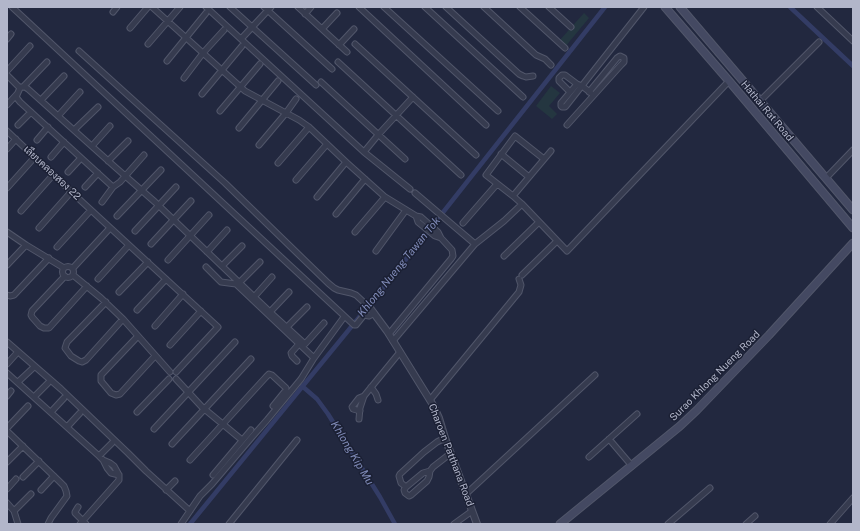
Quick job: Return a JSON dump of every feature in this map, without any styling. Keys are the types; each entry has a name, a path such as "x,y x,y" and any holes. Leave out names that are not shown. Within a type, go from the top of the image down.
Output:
{"main road":[{"name":"Hathai Rat Road","path":"665,7 853,228"},
{"name":"Hathai Rat Road","path":"680,7 853,210"},
{"name":"Surao Khlong Nueng Road","path":"564,523 680,426 714,393 853,243"}],"street":[{"path":"12,7 354,325 356,325 364,315 369,316 372,310 356,295 338,290 328,283 225,183 79,50"},
{"path":"113,12 117,7"},
{"path":"130,28 148,7"},
{"path":"152,7 244,91 299,120 309,127 385,197 418,218 437,234 452,250 453,256 389,334"},
{"path":"148,44 180,7"},
{"path":"206,7 364,152 410,189"},
{"path":"230,7 405,158"},
{"path":"298,7 347,52"},
{"path":"305,14 311,7"},
{"path":"358,7 486,125"},
{"path":"384,7 498,111"},
{"path":"425,7 523,97"},
{"path":"446,7 522,76 533,76"},
{"path":"484,7 536,55 545,59 551,65"},
{"path":"520,7 565,48"},
{"path":"549,7 571,27"},
{"path":"580,85 570,92 561,103 562,107 564,108 566,106 580,85 644,7"},
{"path":"817,7 853,41"},
{"path":"241,39 267,8 332,69"},
{"path":"167,61 206,13"},
{"path":"322,29 337,13"},
{"path":"339,45 354,29"},
{"path":"184,78 203,53 224,30"},
{"path":"7,39 11,34"},
{"path":"760,101 819,42"},
{"path":"355,44 476,155"},
{"path":"7,71 30,46"},
{"path":"202,94 242,46"},
{"path":"567,125 624,62 624,58 620,56 617,58 589,92"},
{"path":"7,105 22,87 47,62"},
{"path":"338,62 461,175"},
{"path":"220,111 260,64"},
{"path":"570,92 559,81 559,78 564,74 594,96"},
{"path":"7,75 41,100 158,205 305,344 324,324"},
{"path":"41,100 64,76"},
{"path":"239,128 278,81"},
{"path":"544,159 515,136 486,175 522,204 567,251 729,81"},
{"path":"58,116 80,92"},
{"path":"17,94 17,99 113,187"},
{"path":"364,152 378,134 413,97"},
{"path":"259,145 296,99"},
{"path":"74,130 98,107"},
{"path":"18,125 31,112"},
{"path":"92,146 110,126"},
{"path":"36,140 48,127"},
{"path":"278,163 309,127"},
{"name":"เลียบคลองสอง 22","path":"7,131 34,158 218,326 173,372"},
{"path":"7,149 16,139"},
{"path":"108,161 128,141"},
{"path":"51,156 64,142"},
{"path":"296,180 327,144"},
{"path":"826,178 853,150"},
{"path":"513,196 551,152"},
{"path":"501,154 530,176"},
{"path":"102,202 113,187 144,155"},
{"path":"7,188 34,158"},
{"path":"68,172 81,158"},
{"path":"317,197 346,162"},
{"path":"117,216 161,170"},
{"path":"85,187 98,173"},
{"path":"21,210 53,175"},
{"path":"336,214 366,179"},
{"path":"463,224 498,184"},
{"path":"135,231 176,187"},
{"path":"38,228 72,192"},
{"path":"415,193 475,244"},
{"path":"355,232 385,197"},
{"path":"152,244 191,201"},
{"path":"393,341 475,244 504,221 522,204"},
{"path":"57,247 91,210"},
{"path":"376,251 406,210"},
{"path":"168,260 209,215"},
{"path":"504,256 539,222"},
{"path":"73,275 73,268 110,228"},
{"path":"207,252 227,230"},
{"path":"7,232 64,268"},
{"path":"430,400 520,292 522,285 521,277 557,241"},
{"path":"7,265 26,245"},
{"path":"98,280 129,245"},
{"path":"222,266 242,246"},
{"path":"7,295 14,295 49,258"},
{"path":"119,292 148,262"},
{"path":"240,282 260,262"},
{"path":"64,268 69,266 73,268"},
{"path":"206,267 222,282 236,284 314,358"},
{"path":"64,268 63,272 65,276"},
{"path":"65,276 69,278 73,275"},
{"path":"73,275 106,302 155,356 177,374 176,379 189,393 205,409 242,440"},
{"path":"65,276 32,310 32,317 44,328 49,328 87,286"},
{"path":"254,297 272,277"},
{"path":"136,310 166,278"},
{"path":"270,312 289,292"},
{"path":"155,326 183,294"},
{"path":"106,302 67,342 65,348 72,356 82,362 86,360 123,319"},
{"path":"287,327 307,307"},
{"name":"Charoen Patthana Road","path":"372,310 389,334 430,400 439,418 477,524"},
{"path":"170,345 201,311"},
{"path":"181,524 200,496 212,484 301,379 314,358 345,317"},
{"path":"138,336 101,375 101,381 111,393 116,395 120,394 155,356"},
{"path":"7,342 61,389 146,472 190,511"},
{"path":"154,429 235,342"},
{"path":"297,361 291,353 299,344"},
{"path":"359,419 364,396 400,352"},
{"path":"7,364 16,354"},
{"path":"172,444 251,359"},
{"path":"18,382 33,368"},
{"path":"137,412 169,379 168,375 173,372"},
{"path":"7,373 101,458 114,466 119,475 119,480 83,523 75,514 78,507"},
{"path":"190,460 269,374 286,388 273,406"},
{"path":"466,494 594,375"},
{"path":"169,379 176,379"},
{"path":"34,397 48,383"},
{"path":"371,387 378,400"},
{"path":"7,396 11,391"},
{"path":"360,411 353,409 352,407 359,398 364,396"},
{"path":"50,412 64,398"},
{"path":"7,428 28,406"},
{"path":"67,426 80,413"},
{"path":"589,458 637,414"},
{"path":"213,475 251,430"},
{"path":"7,431 64,486 67,496 48,524"},
{"path":"406,487 401,483 399,476 400,474 424,452 445,438"},
{"path":"609,439 632,466"},
{"path":"229,524 297,440"},
{"path":"101,458 112,443"},
{"path":"7,462 23,446"},
{"path":"430,471 430,477 427,481 411,495 404,491 406,487 423,473 430,471 437,462 451,453"},
{"path":"23,477 39,461"},
{"path":"41,490 54,476"},
{"path":"7,489 16,479"},
{"path":"166,490 175,481"},
{"path":"668,524 710,488"},
{"path":"14,511 31,494"},
{"path":"830,524 853,498"},
{"path":"7,504 14,511 18,524"},
{"path":"454,524 472,511"},
{"path":"746,524 754,516"}],"shaded area":[{"path":"584,13 589,18 565,47 559,41"},
{"path":"551,86 560,93 549,106 557,114 552,119 536,106"}],"waterway":[{"name":"Khlong Nueng Tawan Tok","path":"190,524 392,277 605,7"},
{"path":"790,7 853,66"},
{"name":"Khlong Kip Mu","path":"302,386 317,399 328,414 380,497 395,524"}]}
